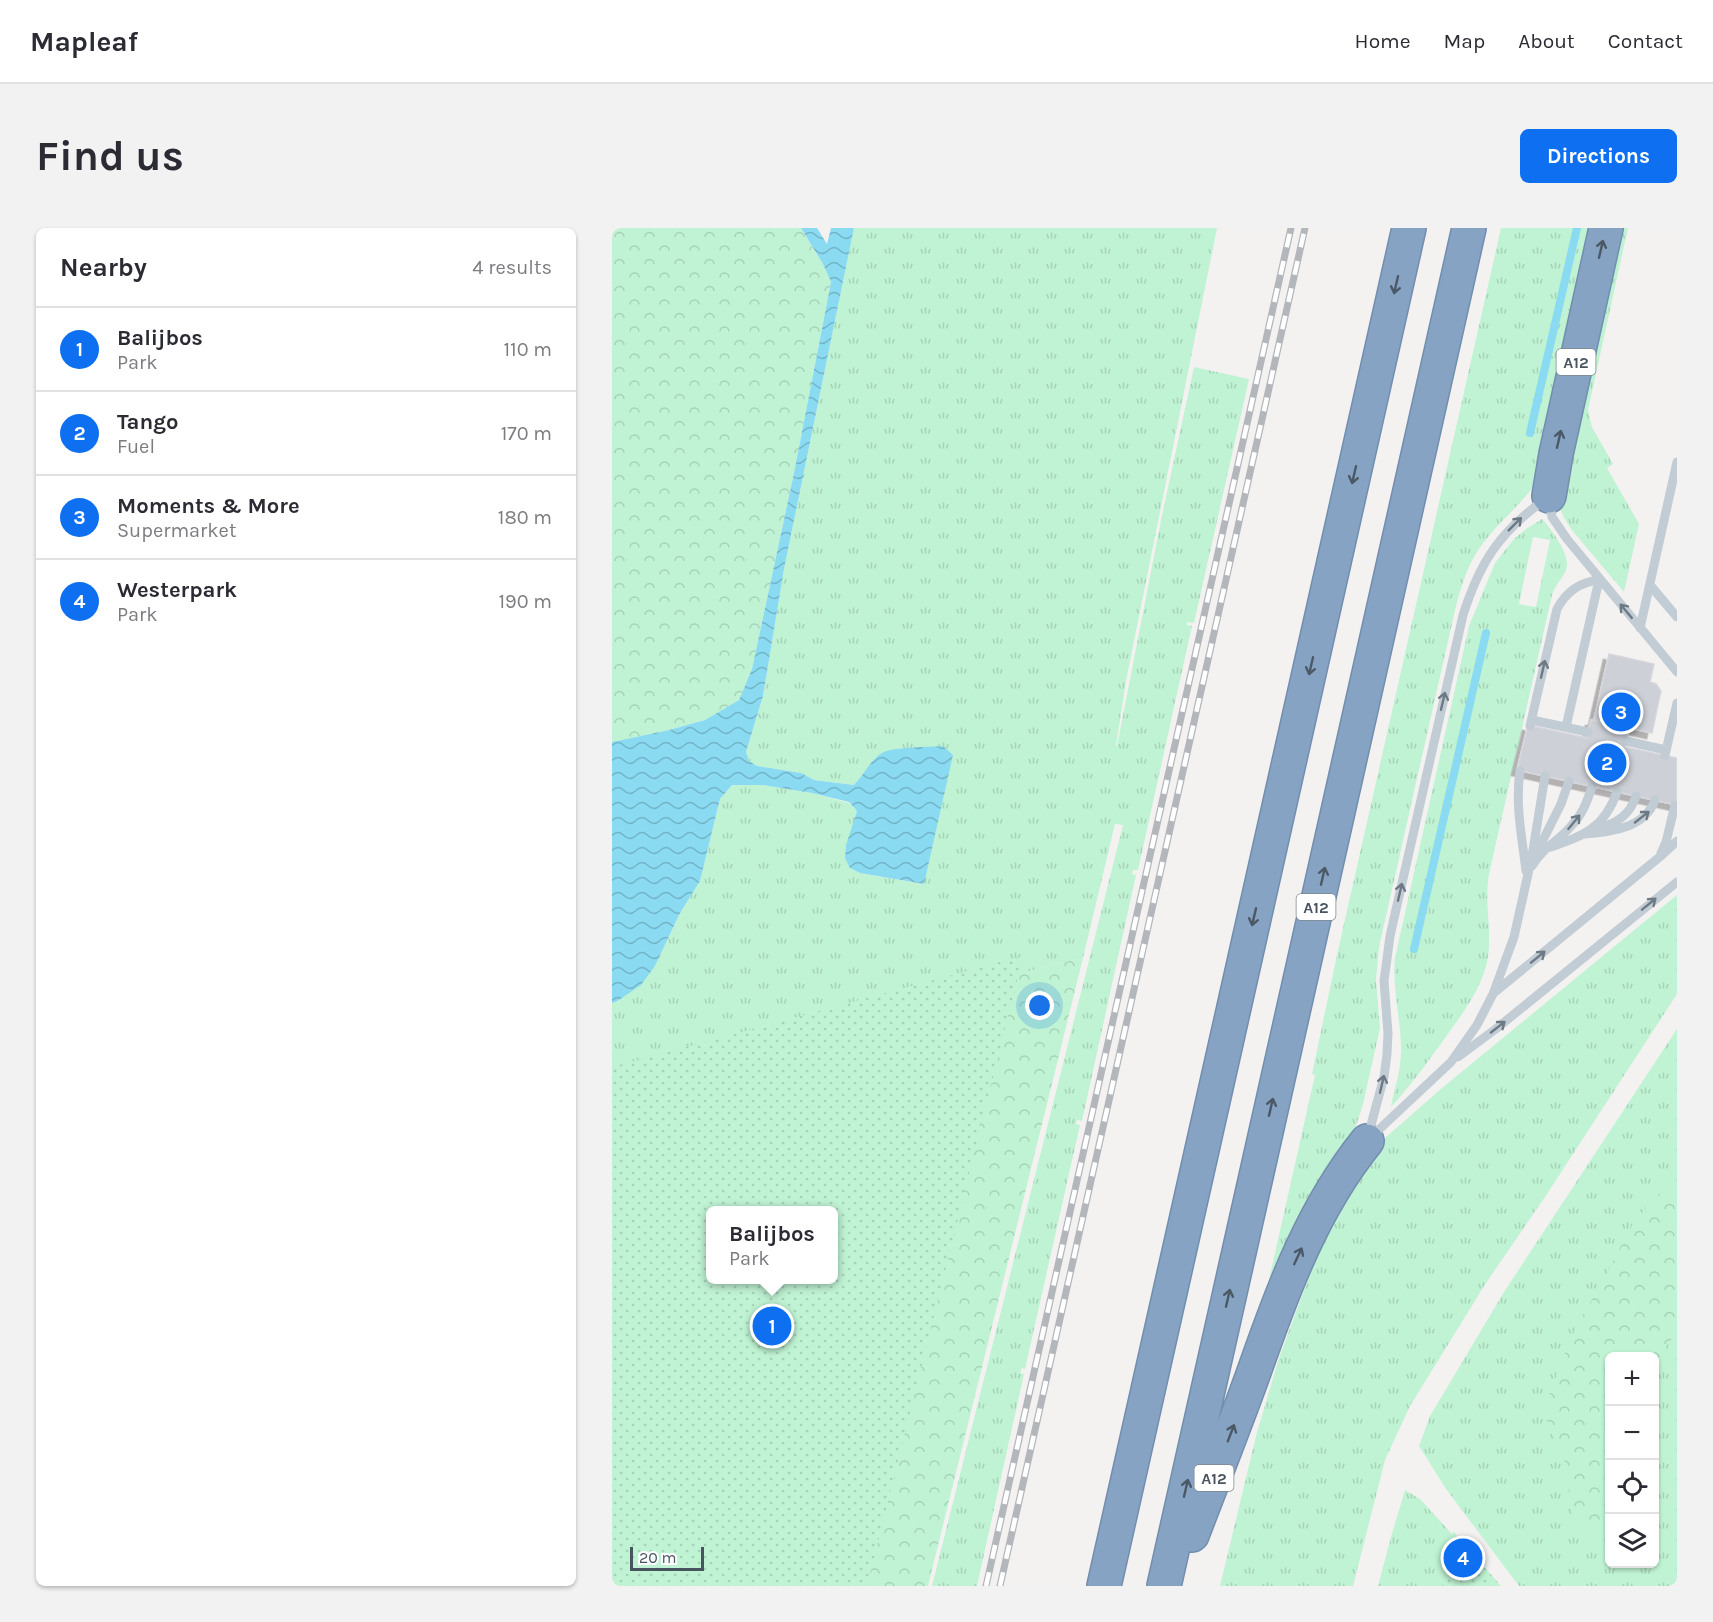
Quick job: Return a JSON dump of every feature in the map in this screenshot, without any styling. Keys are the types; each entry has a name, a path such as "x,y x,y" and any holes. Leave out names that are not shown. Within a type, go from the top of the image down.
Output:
{"highway":[{"path":"1104,1586 1409,228"},
{"name":"A12","path":"1164,1586 1469,228"},
{"name":"A12","path":"1549,496 1554,462 1606,228"},
{"name":"A12","path":"1173,1586 1289,1276 1311,1229 1337,1183 1367,1141"}],"lane":[{"path":"1640,628 1677,462"},
{"name":"A12","path":"1549,496 1550,512 1555,523 1599,580 1677,672"},
{"name":"A12","path":"1367,1141 1384,1077 1388,1048 1384,981 1387,952 1463,615 1475,581 1490,552 1520,519 1549,496"},
{"path":"1559,728 1599,580 1591,580 1578,586 1558,606 1531,723 1582,733"},
{"path":"1650,585 1677,617"},
{"path":"1627,743 1666,752 1677,703"},
{"name":"A12","path":"1520,771 1518,812 1527,883"},
{"name":"A12","path":"1527,883 1545,776"},
{"name":"A12","path":"1451,1062 1477,1024 1493,994 1511,947 1534,857 1561,804 1569,781"},
{"name":"A12","path":"1527,883 1531,869 1544,850 1566,832 1580,815 1592,787"},
{"path":"1583,834 1607,814 1617,792"},
{"path":"1544,850 1620,819 1630,810 1636,796"},
{"path":"1583,834 1615,830 1632,824 1653,808 1655,800"},
{"name":"A12","path":"1656,860 1666,842 1675,805"},
{"name":"A12","path":"1493,994 1677,841"},
{"name":"A12","path":"1367,1141 1451,1062 1497,1028 1677,882"}],"green space":[{"path":"612,228 801,228 831,282 794,473 752,669 739,700 705,720 612,742"},
{"path":"854,228 1217,228 1126,681 1116,746 1194,367 1249,379 1194,623 1187,622 1187,625 1192,626 1138,870 1133,870 1132,874 1136,875 1082,1121 1077,1120 1076,1124 1080,1125 1025,1369 1022,1368 1020,1373 1024,1374 977,1586 932,1586 1123,825 1115,824 1083,958 1047,966 612,1093 612,1003 617,1002 655,966 680,913 700,881 720,799 732,785 763,785 812,793 849,803 857,811 853,825 850,868 860,873 923,884 873,760 854,785 814,780 801,773 757,766 749,762 746,752 763,696 784,569"},
{"path":"1501,228 1598,228 1539,478 1478,550 1457,601 1379,947 1376,980 1380,1028 1363,1104 1353,1135 1266,1293 1315,1075 1312,1074 1337,955"},
{"path":"1616,228 1628,228 1588,410 1592,427 1613,464 1607,468 1639,524 1624,592 1571,529 1559,505"},
{"path":"1542,519 1560,543 1567,564 1552,595 1489,874 1488,957 1482,979 1459,1019 1391,1107 1401,1058 1395,958 1469,626 1495,563 1514,539","holes":["1533,537 1550,540 1536,607 1519,604"]},
{"path":"1677,895 1677,994 1547,1194 1486,1283 1410,1406 1385,1460 1353,1586 1220,1586 1257,1432 1279,1358 1329,1223 1377,1145 1442,1088"},
{"path":"1023,956 867,1586 612,1586 612,1067"},
{"path":"1083,958 928,1586 612,1586 612,1093 1047,966"},
{"path":"1677,1029 1677,1586 1519,1586 1446,1489 1419,1446 1430,1416 1504,1292"},
{"path":"1677,1186 1677,1331 1659,1357 1659,1352 1605,1352 1605,1529 1595,1535 1588,1535 1578,1523 1571,1509 1565,1462 1545,1414 1548,1399 1576,1327 1632,1225 1650,1203 1665,1191"},
{"path":"1405,1490 1420,1499 1462,1545 1443,1586 1378,1586"},
{"path":"1453,1531 1501,1586 1443,1586"}],"water":[{"path":"801,228 817,228 827,244 831,228 854,228 784,569 763,696 746,752 749,761 757,766 801,773 814,780 854,785 874,760 886,751 943,746 953,755 924,884 860,873 850,868 845,858 846,845 857,811 849,802 763,785 732,785 720,799 700,881 680,913 655,966 641,985 612,1003 612,742 705,720 739,700 752,669 794,473 831,282"}],"building":[{"path":"1609,654 1654,664 1650,682 1656,684 1661,691 1652,733 1594,720"},
{"path":"1591,720 1629,728 1625,747 1677,758 1677,805 1517,770 1528,725 1587,738"}],"waterway":[{"path":"1530,433 1577,228"},
{"path":"1414,949 1486,633"}],"railway":[{"path":"986,1586 1291,228"},
{"path":"1000,1586 1305,228"}],"place":[{"name":"Moments & More","path":"1621,712"},
{"name":"Tango","path":"1607,763"},
{"name":"Balijbos","path":"772,1326"},
{"name":"Westerpark","path":"1463,1558"}]}
